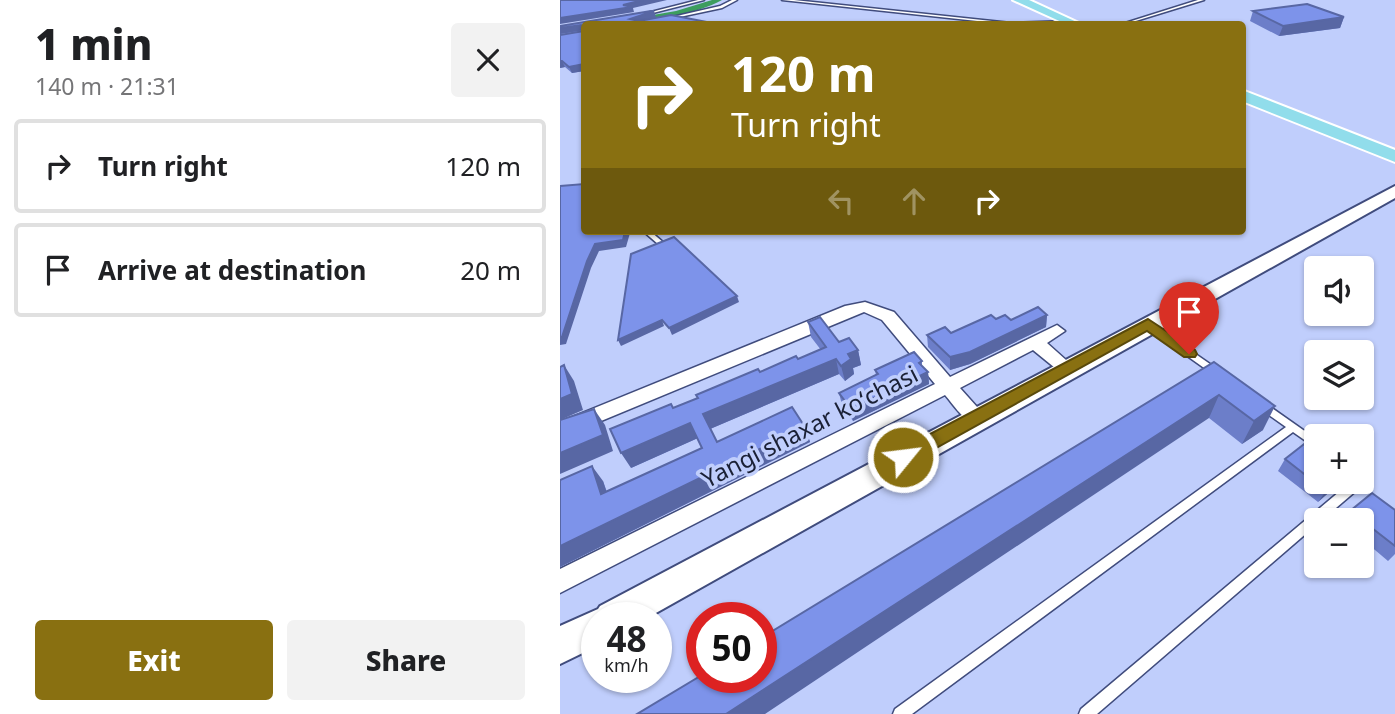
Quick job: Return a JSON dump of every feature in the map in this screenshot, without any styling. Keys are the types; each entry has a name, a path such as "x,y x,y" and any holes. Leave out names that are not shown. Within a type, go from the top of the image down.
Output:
{"main road":[{"path":"1019,0 1067,21"},
{"path":"1246,91 1392,148"},
{"path":"1246,96 1392,148"},
{"path":"641,602 1395,191"},
{"path":"560,646 581,635"}],"street":[{"name":"Yangi shaxar koʻchasi","path":"560,430 864,307 888,316 947,386 560,581"},
{"path":"976,417 947,386 1057,331"},
{"path":"1035,342 1066,368"}],"lane":[{"path":"638,15 702,0"},
{"path":"662,20 721,7 735,0"},
{"path":"784,0 980,21"},
{"path":"1151,16 1147,11 1182,0"},
{"path":"1134,21 1202,0"},
{"path":"660,1 670,8"},
{"path":"651,235 660,243"},
{"path":"1148,324 1226,380"},
{"path":"1248,396 1304,435"},
{"path":"900,714 1293,427"},
{"path":"1086,714 1345,494"}],"building":[{"path":"560,0 643,0 623,5 632,7 560,18"},
{"path":"1307,4 1344,17 1283,26 1253,11"},
{"path":"654,11 630,19 639,21 590,21"},
{"path":"671,15 702,21 639,21"},
{"path":"581,23 581,25 560,26"},
{"path":"581,32 581,65 569,67 560,61 560,35"},
{"path":"581,184 581,235 624,235 623,240 595,244 562,337 560,337 560,186"},
{"path":"674,237 737,296 669,328 662,320 618,340 631,254"},
{"path":"1038,307 1047,315 970,352 950,357 927,335 945,327 951,333 991,315 996,319 1005,315 1011,320"},
{"path":"820,317 839,342 849,338 858,350 848,354 851,359 841,366 836,359 703,414 717,442 792,407 805,427 560,546 560,480 592,466 601,494 702,448 690,423 621,453 610,429 671,404 673,408 698,398 696,395 758,369 760,372 796,356 798,359 826,347 808,322"},
{"path":"914,352 922,361 919,363 928,372 851,409 839,393 878,374 875,370"},
{"path":"1214,362 1275,406 1254,421 1219,395 777,681 777,628"},
{"path":"564,365 572,394 560,399 560,367"},
{"path":"594,409 603,435 560,453 560,420"},
{"path":"1304,444 1304,474 1285,459"},
{"path":"1373,494 1395,510 1395,546 1374,530 1374,508 1354,508"},
{"path":"686,685 686,693 758,693 726,714 637,714"}],"waterway":[{"path":"625,21 677,13 719,0"}],"route":[{"path":"903,457 1148,324 1189,354"}]}
